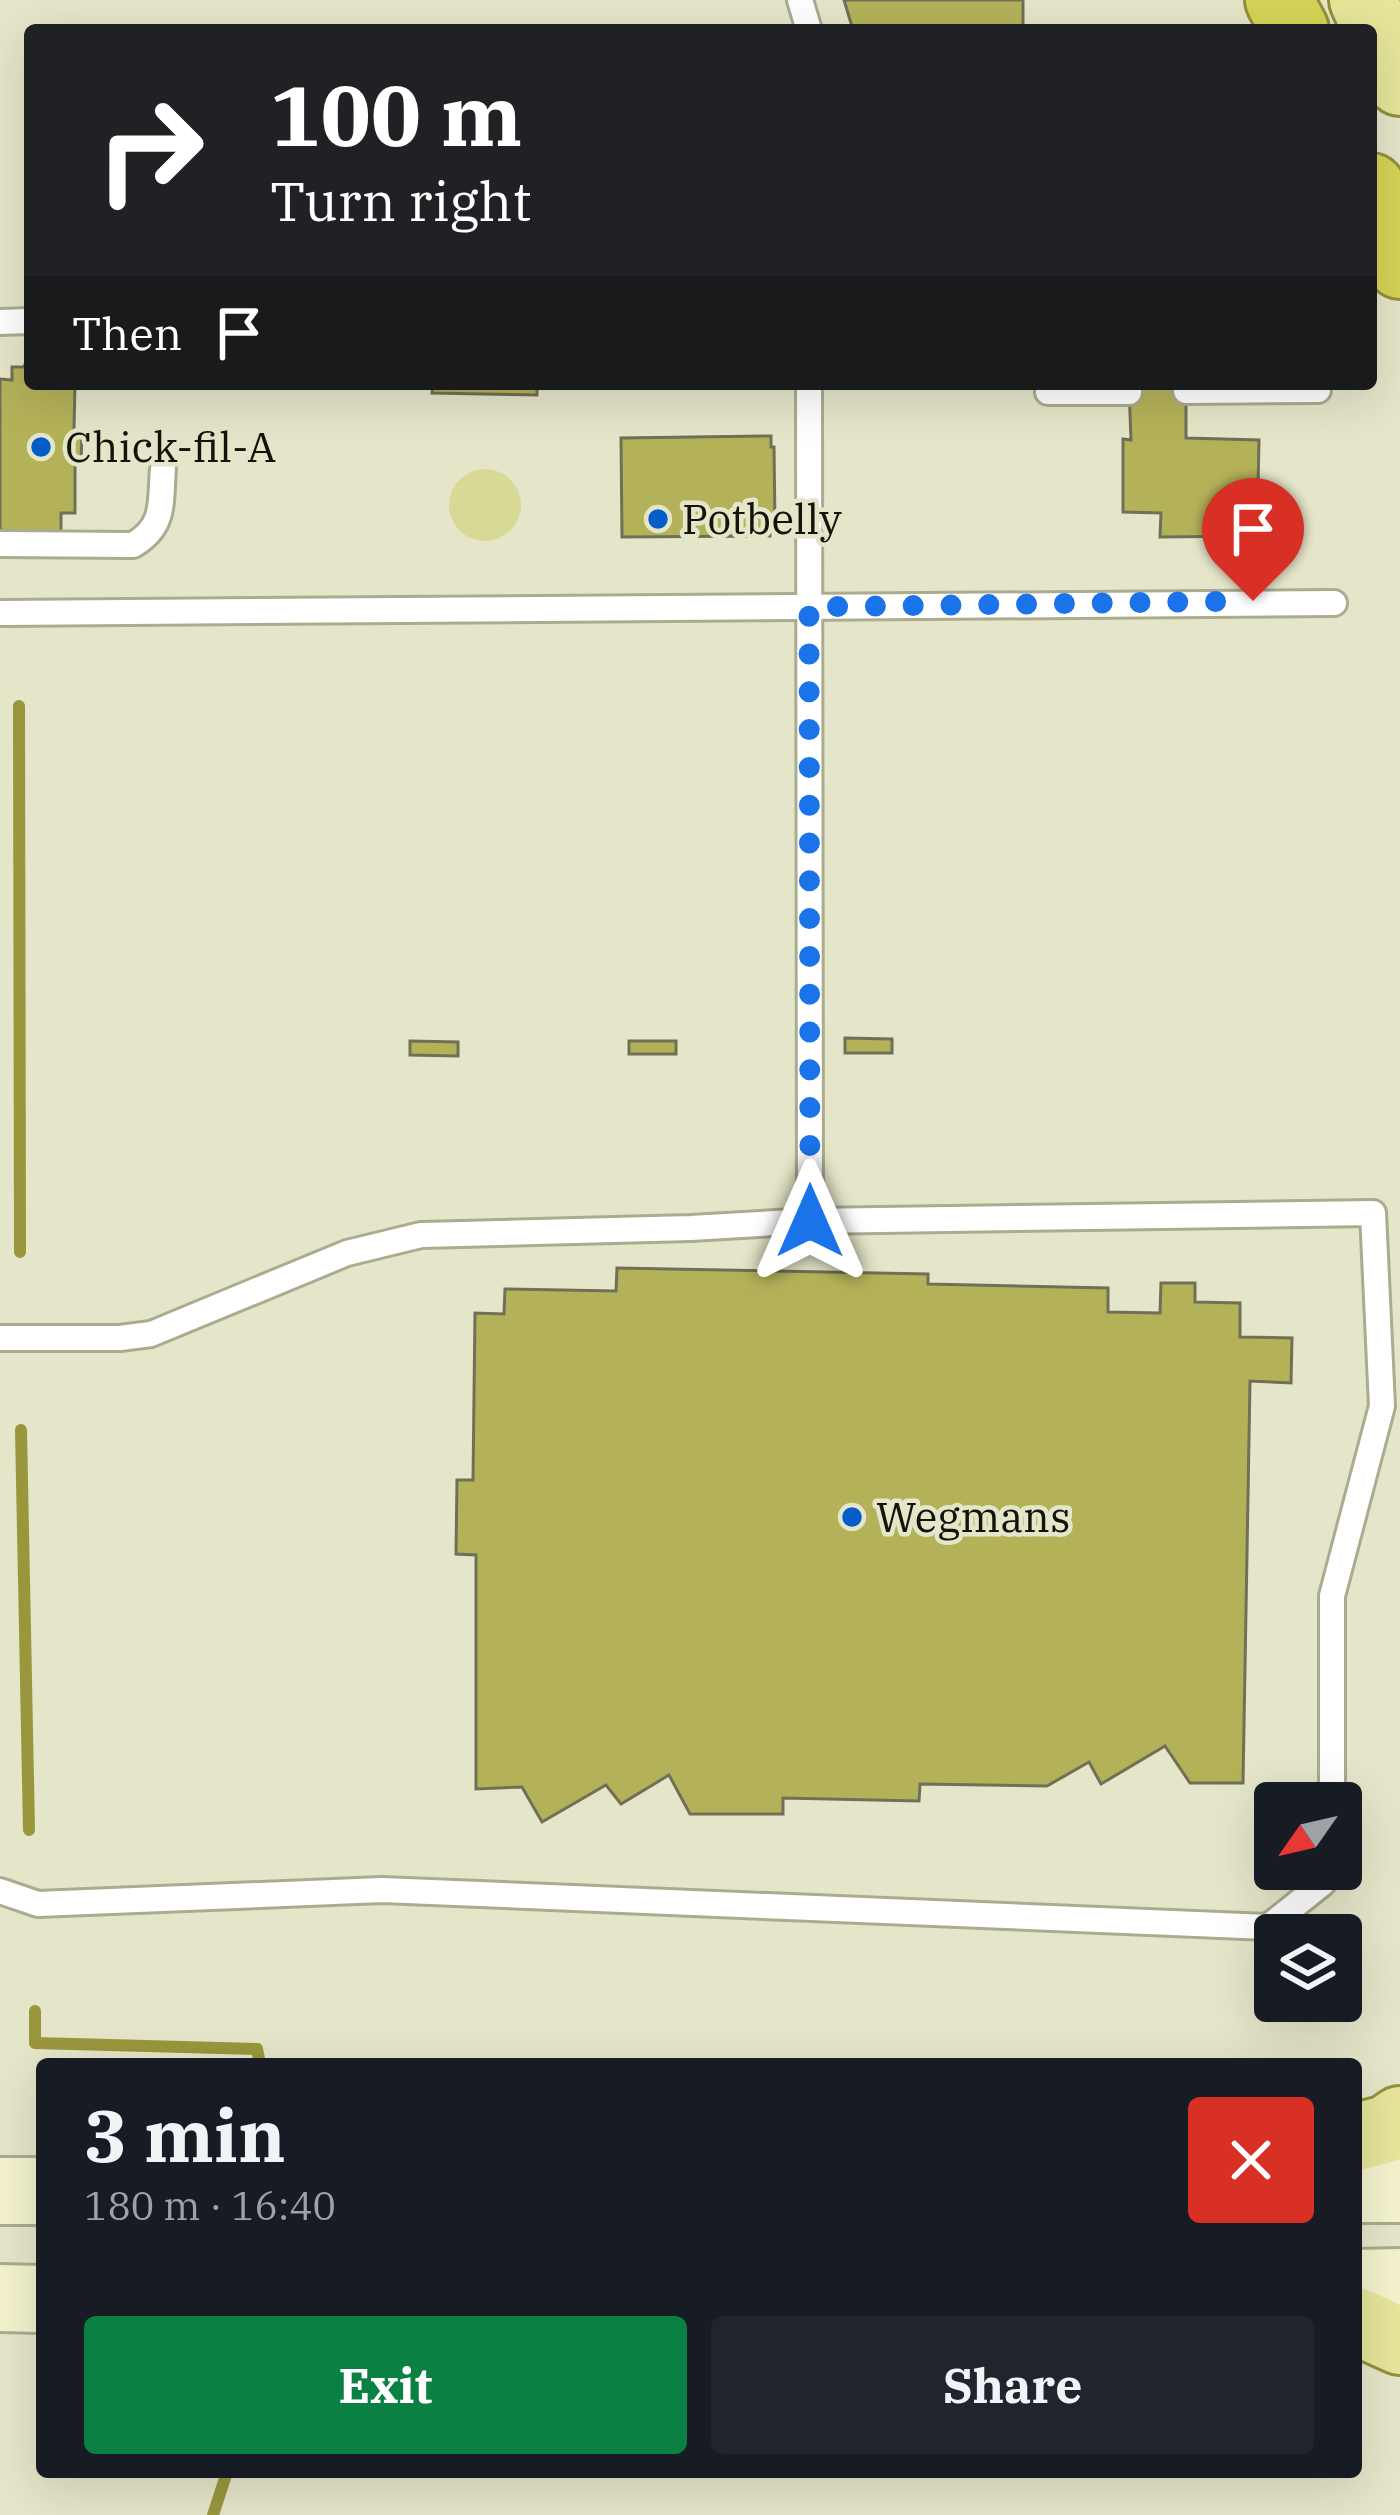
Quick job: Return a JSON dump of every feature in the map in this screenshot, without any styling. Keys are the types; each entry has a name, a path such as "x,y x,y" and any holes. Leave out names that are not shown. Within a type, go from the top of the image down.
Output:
{"highway":[{"path":"1377,203 1400,265"}],"main road":[{"path":"1377,31 1400,82"},
{"path":"1362,2135 1400,2120"},
{"path":"1362,2189 1400,2189"},
{"path":"0,2191 36,2191"},
{"path":"1362,2283 1400,2282"},
{"path":"0,2298 36,2299"},
{"path":"1362,2324 1400,2342"}],"lane":[{"path":"809,390 810,1221"},
{"path":"1186,391 1318,390"},
{"path":"1048,392 1129,392"},
{"path":"0,544 133,544 151,535 158,519 163,469"},
{"path":"0,614 1334,603"},
{"path":"0,1338 151,1334 347,1253 421,1235 810,1221 1373,1214 1382,1406 1332,1596 1331,1782"},
{"path":"0,1891 38,1904 382,1890 1268,1927 1314,1890"}],"green space":[{"path":"485,469 511,479 521,505 511,531 485,541 459,531 449,505 459,479"}],"building":[{"path":"844,0 1023,0 1023,24 851,24"},
{"name":"Chick-fil-A","path":"12,367 24,367 24,390 75,390 74,431 82,432 81,464 75,463 75,513 61,513 61,535 0,530 0,379 12,380"},
{"path":"432,390 537,390 537,395"},
{"path":"1129,390 1186,390 1186,438 1259,440 1257,536 1160,537 1161,513 1123,512 1123,439 1131,440"},
{"path":"771,436 775,524 770,524 770,536 622,537 621,438"},
{"path":"845,1038 892,1039 892,1053 845,1053"},
{"path":"410,1041 458,1042 458,1056 410,1055"},
{"path":"629,1041 676,1041 676,1054 629,1054"},
{"name":"Wegmans","path":"617,1268 928,1274 928,1284 1108,1288 1108,1312 1160,1313 1161,1283 1195,1283 1195,1302 1240,1303 1240,1337 1292,1338 1291,1383 1250,1381 1243,1783 1190,1783 1165,1746 1101,1784 1089,1762 1047,1786 920,1784 919,1801 783,1798 783,1814 690,1814 669,1775 621,1804 606,1785 542,1822 522,1787 476,1789 476,1555 456,1554 457,1480 473,1480 475,1313 504,1314 505,1289 616,1291"}],"waterway":[{"path":"19,706 20,1252"},
{"path":"21,1430 29,1830"},
{"path":"35,2011 35,2043 257,2049 259,2058"},
{"path":"213,2515 225,2478"}],"place":[{"name":"Chick-fil-A","path":"41,447"},
{"name":"Potbelly","path":"658,519"},
{"name":"Wegmans","path":"852,1517"}],"route":[{"path":"810,1221 809,607 1253,601"}]}
